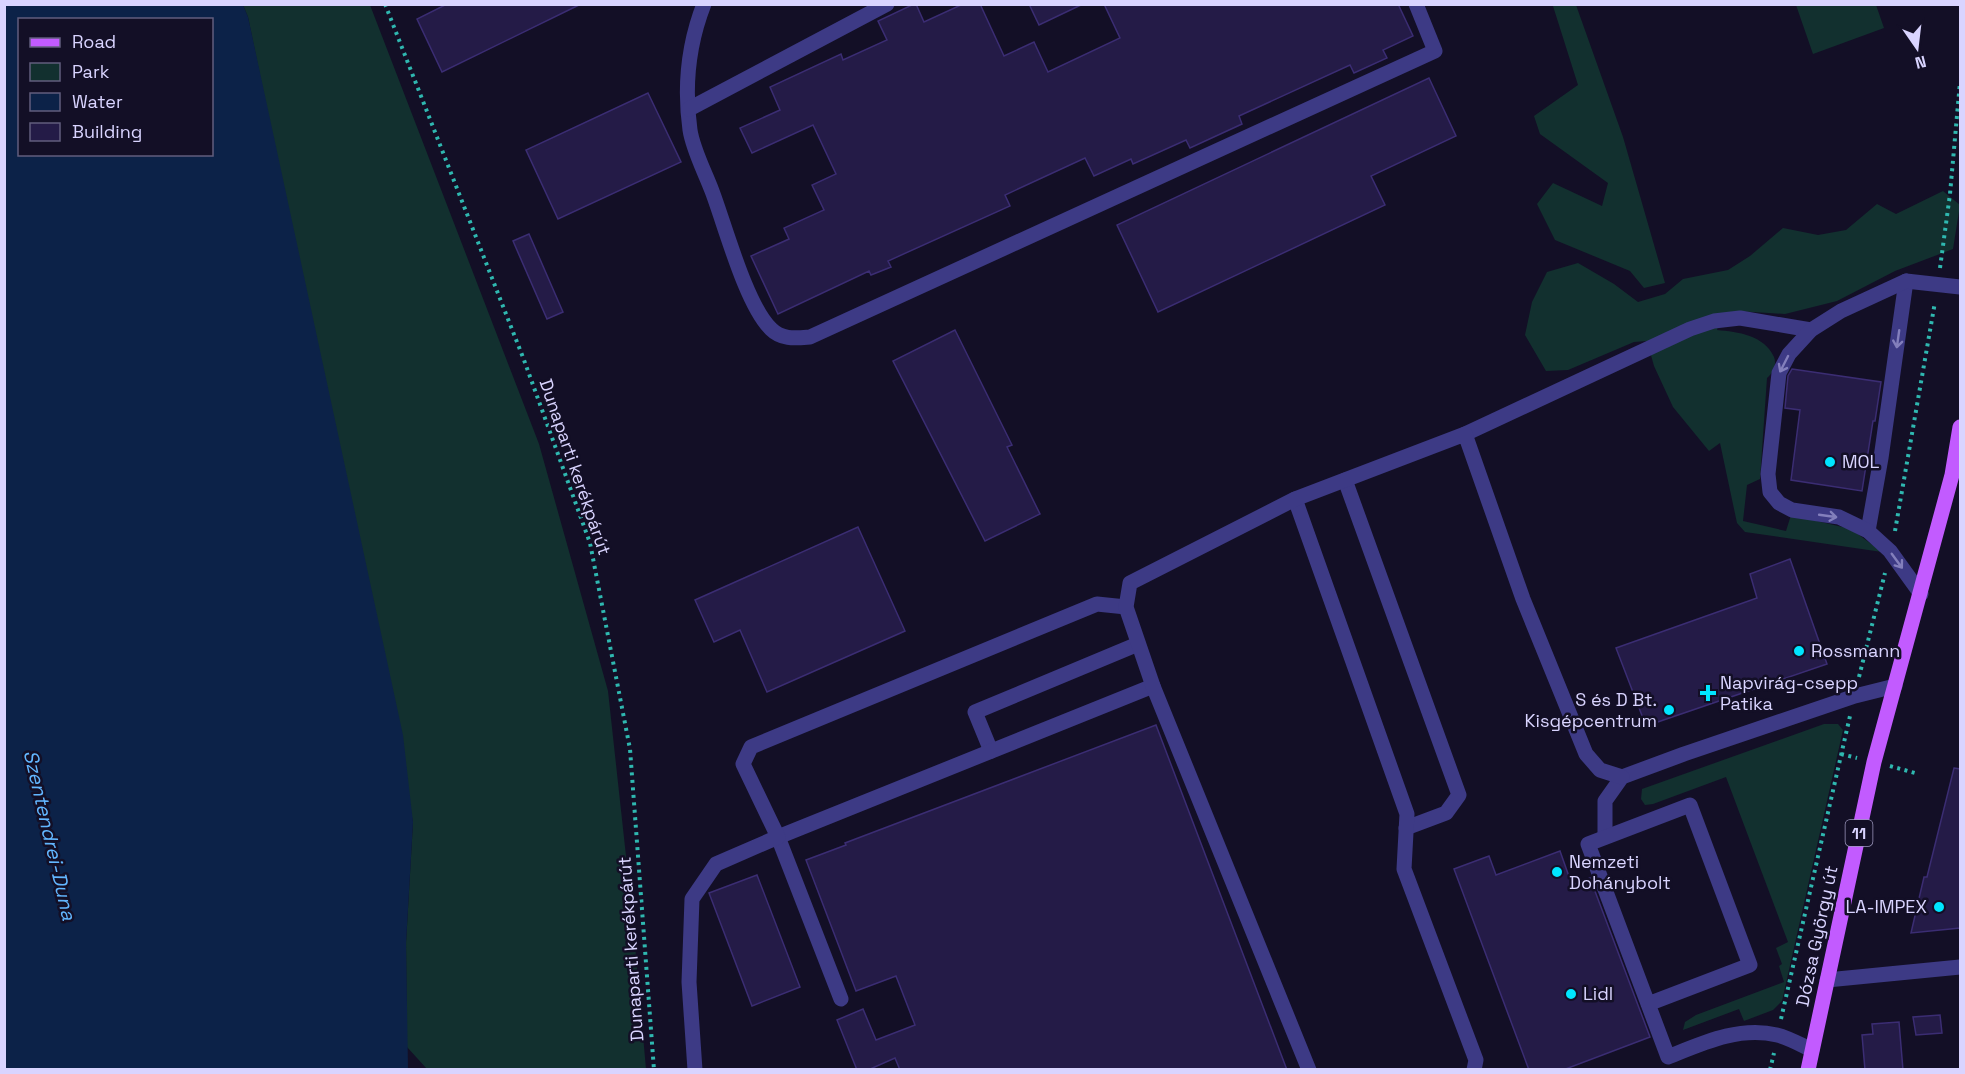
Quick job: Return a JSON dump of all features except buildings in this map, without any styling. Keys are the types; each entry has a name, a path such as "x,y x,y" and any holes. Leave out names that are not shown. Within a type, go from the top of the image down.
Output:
{"main road":[{"name":"Dózsa György út","path":"1808,1070 1874,762 1956,474 1960,427"}],"street":[{"path":"704,4 696,26 687,75 690,133 753,303 769,328 786,338 810,337 1435,51 1416,4"},
{"path":"689,109 887,4"},
{"path":"1921,594 1890,551 1868,531 1839,517 1792,510 1779,503 1770,492 1768,474 1779,373 1789,354 1811,330 1841,311 1906,281 1960,287"},
{"path":"1868,531 1881,458 1906,281"},
{"path":"1309,1070 1153,686 1126,607 1130,583 1295,499 1465,434 1690,329 1714,321 1740,318 1811,330"},
{"path":"1465,434 1523,599 1586,754 1600,770 1622,777"},
{"path":"1345,480 1460,795 1446,813 1406,828"},
{"path":"1295,499 1407,814 1404,868 1476,1060 1474,1070"},
{"path":"840,999 778,837 743,764 751,747 1097,604 1126,607"},
{"path":"991,752 975,712 1138,644"},
{"path":"695,1070 690,981 692,899 716,864 1153,686"},
{"path":"1605,837 1605,801 1622,777 1855,696 1895,686"},
{"path":"1648,1004 1750,966 1690,805 1588,844 1648,1004 1668,1057 1722,1036 1751,1032 1778,1035 1812,1050"},
{"path":"1827,980 1960,967"}],"path":[{"name":"Dunaparti kerékpárút","path":"385,4 524,360 590,543 630,749 654,1070"}],"green space":[{"path":"243,5 370,5 539,444 608,691 632,911 646,1069 427,1069 407,1047 406,943 413,822 248,17"},
{"path":"1576,5 1623,137 1665,283 1644,288 1630,271 1555,240 1537,204 1553,183 1602,206 1608,183 1540,134 1534,116 1578,85 1553,6"},
{"path":"1796,5 1876,5 1884,28 1813,54"},
{"path":"1943,191 1960,205 1953,249 1895,271 1837,301 1785,314 1737,311 1718,326 1717,330 1757,339 1770,350 1775,360 1774,369 1767,378 1760,479 1747,485 1743,521 1786,531 1791,515 1851,529 1882,552 1745,532 1737,523 1720,443 1709,451 1673,407 1654,366 1647,341 1634,342 1568,370 1546,371 1525,335 1532,302 1547,272 1578,263 1614,284 1638,302 1665,294 1683,279 1728,270 1750,256 1783,228 1818,235 1846,230 1877,204 1896,214"},
{"path":"1824,724 1838,724 1843,730 1782,1001 1773,1010 1744,1021 1739,1009 1683,1030 1685,1022 1696,1015 1784,982 1779,966 1782,964 1776,948 1788,942 1726,777 1653,804 1645,805 1641,799 1642,789"}],"water":[{"name":"Szentendrei-Duna","path":"5,4 243,5 248,17 403,735 413,822 406,943 408,1069 5,1069"}],"place":[{"name":"MOL","path":"1830,462"},
{"name":"Rossmann","path":"1799,651"},
{"name":"Napvirág-csepp Patika","path":"1708,693"},
{"name":"S és D Bt. Kisgépcentrum","path":"1669,710"},
{"name":"Nemzeti Dohánybolt","path":"1557,872"},
{"name":"LA-IMPEX","path":"1939,907"},
{"name":"Lidl","path":"1571,994"}]}
